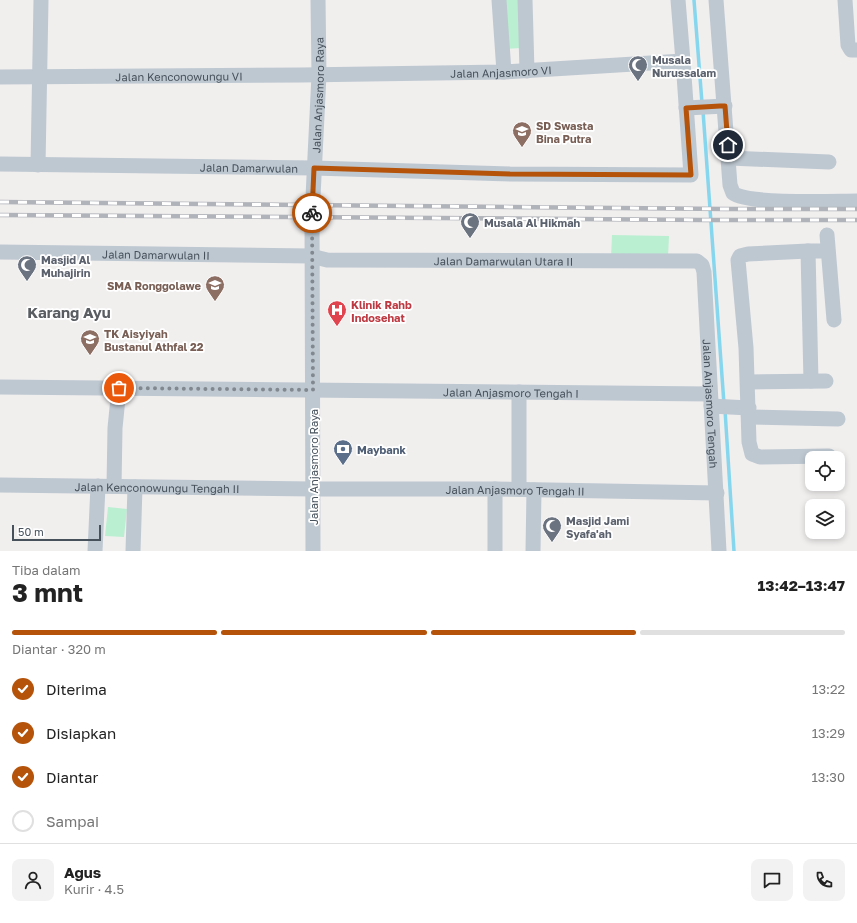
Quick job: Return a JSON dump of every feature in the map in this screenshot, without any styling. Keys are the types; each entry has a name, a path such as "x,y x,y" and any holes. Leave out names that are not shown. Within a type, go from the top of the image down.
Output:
{"street":[{"path":"38,165 41,0"},
{"name":"Jalan Anjasmoro Raya","path":"313,551 312,256 314,168 319,75 318,0"},
{"path":"499,0 504,72"},
{"path":"525,0 527,71"},
{"path":"678,0 683,61 690,108 722,106"},
{"path":"716,0 722,106 729,158 730,185 733,193 746,199 758,200 857,201"},
{"path":"845,0 848,44 851,50 857,50"},
{"name":"Jalan Anjasmoro VI","path":"319,75 504,72 683,61"},
{"name":"Jalan Kenconowungu VI","path":"0,77 319,75"},
{"name":"Jalan Damarwulan","path":"0,164 314,168 510,174 691,175 690,108"},
{"path":"729,158 829,162"},
{"path":"827,235 827,252 834,320"},
{"path":"805,456 760,457 753,456 751,452 748,382 738,259 742,255 808,251 827,252"},
{"path":"808,251 811,381"},
{"name":"Jalan Damarwulan II","path":"0,252 312,256"},
{"name":"Jalan Damarwulan Utara II","path":"312,256 328,260 696,261"},
{"name":"Jalan Anjasmoro Tengah","path":"696,261 702,265 704,272 719,551"},
{"path":"748,382 826,381"},
{"name":"Jalan Anjasmoro Tengah I","path":"0,388 519,392 711,400 749,412 838,419"},
{"path":"114,486 115,428 119,388"},
{"path":"519,392 519,489"},
{"name":"Jalan Kenconowungu Tengah II","path":"0,484 135,487 313,488"},
{"path":"95,551 98,486"},
{"path":"133,551 135,487"},
{"name":"Jalan Anjasmoro Tengah II","path":"313,488 519,489 717,493"},
{"path":"495,489 495,551"},
{"path":"533,551 534,490"}],"green space":[{"path":"502,0 521,0 522,48 504,49"},
{"path":"612,235 669,236 668,258 611,257"},
{"path":"108,507 127,509 124,537 105,536"}],"waterway":[{"path":"694,0 702,103"},
{"path":"703,111 724,404"},
{"path":"725,410 734,551"}],"railway":[{"path":"0,202 857,209"},
{"path":"0,215 857,220"}],"way so far":[{"path":"119,388 313,390 312,213"}],"place":[{"name":"Musala Nurussalam","path":"638,82"},
{"name":"SD Swasta Bina Putra","path":"522,148"},
{"name":"Musala Al Hikmah","path":"470,239"},
{"name":"Masjid Al Muhajirin","path":"27,282"},
{"name":"SMA Ronggolawe","path":"215,302"},
{"name":"Klinik Rahb Indosehat","path":"337,327"},
{"name":"TK Aisyiyah Bustanul Athfal 22","path":"90,356"},
{"name":"Maybank","path":"343,466"},
{"name":"Masjid Jami Syafa'ah","path":"552,543"}],"district":[{"name":"Karang Ayu","path":"69,312"}],"route":[{"path":"312,213 314,168 510,174 691,175 686,108 720,106 725,106 728,145"}]}
